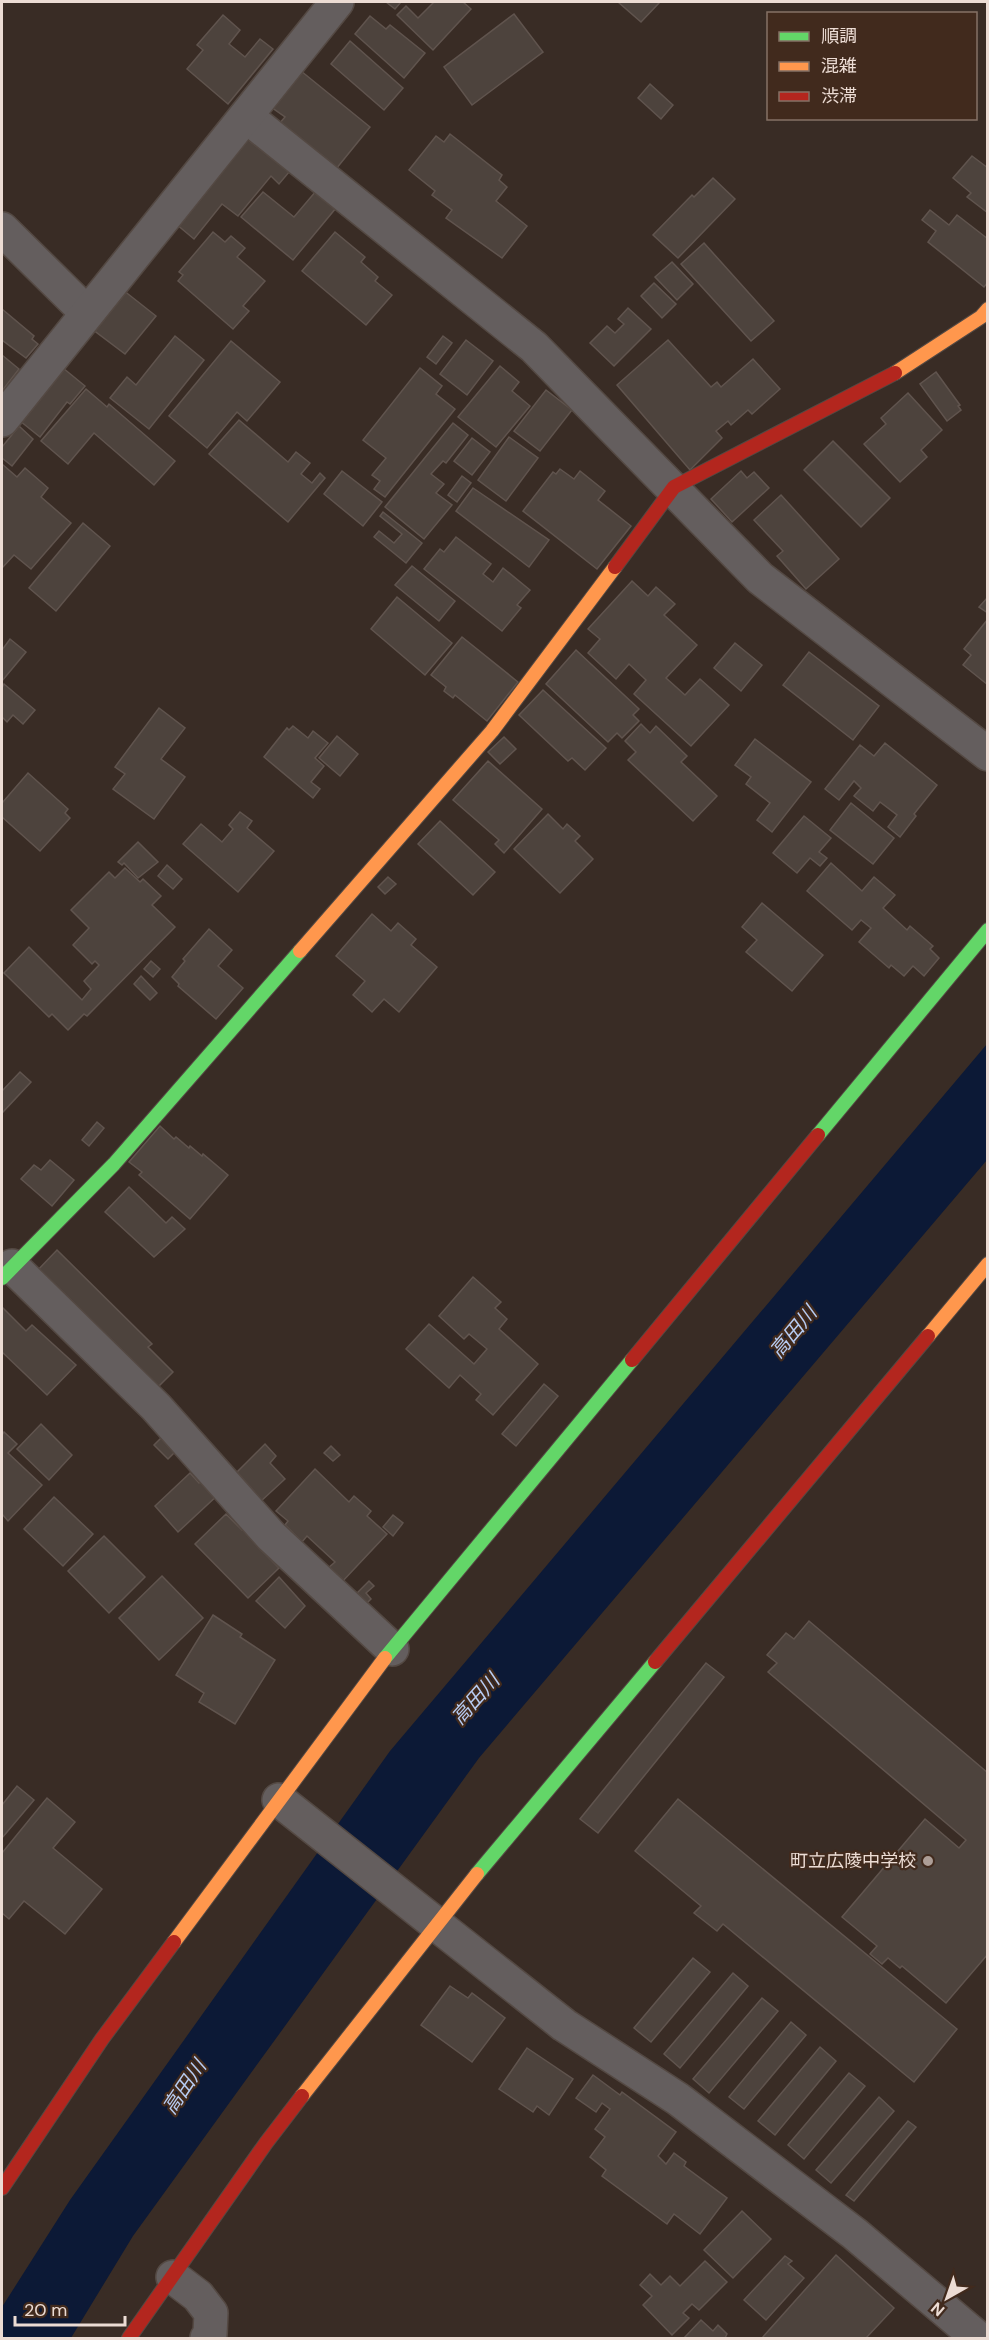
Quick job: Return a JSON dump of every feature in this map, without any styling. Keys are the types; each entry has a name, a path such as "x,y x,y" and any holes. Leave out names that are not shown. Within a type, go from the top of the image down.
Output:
{"street":[{"path":"2,420 86,312 337,2"},
{"path":"246,116 534,347 674,487 760,578 987,754"},
{"path":"2,229 86,312"},
{"path":"392,1649 271,1536 156,1407 7,1272 114,1164 492,731 674,487 904,369 981,317 987,309"},
{"path":"2,2188 102,2039 284,1804 392,1649 987,930"},
{"path":"129,2338 266,2143 433,1921 987,1264"},
{"path":"284,1804 564,2025 678,2099 855,2234 978,2338"},
{"path":"173,2277 198,2296 211,2313 210,2334 207,2338"}],"water":[{"name":"高田川","path":"987,1044 987,1160 479,1758 133,2236 71,2338 2,2338 2,2307 70,2200 390,1751"}],"building":[{"path":"386,2 401,2 395,9"},
{"path":"434,2 463,2 471,9 433,50 397,15 406,6 418,18"},
{"path":"618,2 660,2 641,22"},
{"path":"514,14 543,52 472,105 444,67"},
{"path":"223,15 240,30 229,44 245,57 260,39 273,49 228,104 187,69 203,50 197,45"},
{"path":"370,16 386,29 390,25 425,53 404,78 355,34"},
{"path":"350,41 403,88 384,110 331,64"},
{"path":"301,71 370,127 336,169 279,124 285,117 271,107"},
{"path":"650,84 673,105 661,119 638,98"},
{"path":"450,134 502,175 499,180 507,187 496,201 527,226 502,258 446,218 452,210 432,195 435,191 409,170 436,136 444,142"},
{"path":"247,139 290,171 279,184 271,176 238,216 222,204 194,239 176,224"},
{"path":"972,156 988,168 988,213 967,197 971,193 953,178"},
{"path":"713,178 735,199 678,258 653,235 692,195 694,197"},
{"path":"316,191 336,208 293,260 241,217 263,192 294,217"},
{"path":"930,210 949,225 957,215 988,239 988,282 984,287 928,242 936,231 922,220"},
{"path":"213,232 225,242 231,236 245,248 237,257 265,281 243,306 249,311 233,329 178,281 183,275 179,272"},
{"path":"335,232 365,257 361,262 378,277 375,281 392,295 366,325 302,271"},
{"path":"704,243 774,321 751,341 681,264"},
{"path":"672,262 693,284 677,300 655,277"},
{"path":"654,283 676,304 662,318 641,296"},
{"path":"123,290 156,316 125,354 92,329"},
{"path":"628,308 651,329 614,366 590,343 607,326 615,333 624,324 618,319"},
{"path":"2,309 34,336 32,339 38,344 26,358 2,340"},
{"path":"175,336 204,360 149,429 110,398 127,377 136,385"},
{"path":"443,336 452,343 436,364 427,357"},
{"path":"466,340 493,361 467,395 440,374"},
{"path":"668,340 711,387 717,382 721,387 753,359 780,389 752,414 748,410 731,425 728,421 716,431 722,438 690,470 617,385"},
{"path":"231,341 280,382 247,421 237,412 207,448 169,416"},
{"path":"2,355 19,369 2,391"},
{"path":"500,366 519,382 512,391 530,406 496,447 458,417"},
{"path":"63,368 85,386 70,404 67,402 40,437 20,421"},
{"path":"420,368 442,386 436,394 455,409 385,497 374,489 380,481 372,475 386,458 363,440"},
{"path":"936,372 960,405 958,406 961,410 947,421 920,384"},
{"path":"86,389 107,407 109,404 175,461 154,485 94,433 68,464 41,441"},
{"path":"546,390 572,410 540,451 514,431"},
{"path":"908,393 942,430 921,450 927,457 900,482 864,444 886,424 881,418"},
{"path":"239,420 288,462 296,452 310,463 301,474 312,483 320,473 325,478 288,522 209,454"},
{"path":"453,423 468,435 446,463 443,461 431,474 444,484 436,493 452,505 424,539 385,507"},
{"path":"19,426 33,439 12,466 2,458 2,447"},
{"path":"509,437 538,458 506,501 478,480"},
{"path":"472,438 490,452 472,475 454,461"},
{"path":"833,441 890,498 861,527 804,470"},
{"path":"2,464 17,477 25,468 48,488 41,497 71,523 31,569 14,555 2,566"},
{"path":"560,469 574,479 580,471 605,491 598,500 631,526 597,569 523,511 553,472 556,474"},
{"path":"342,471 382,502 363,526 324,494"},
{"path":"741,471 747,478 754,472 769,488 732,522 711,499"},
{"path":"462,476 471,483 457,502 448,495"},
{"path":"473,488 549,540 529,567 456,511"},
{"path":"781,495 839,559 806,589 777,556 783,551 754,520"},
{"path":"383,512 422,543 406,563 374,537 379,531 394,543 402,534 380,516"},
{"path":"83,523 110,546 56,611 29,588"},
{"path":"456,537 491,564 483,574 493,582 503,568 530,590 517,605 521,608 502,631 424,569 440,549 444,552"},
{"path":"412,566 455,601 439,621 395,585"},
{"path":"632,581 648,596 656,587 675,604 664,615 697,645 666,678 685,695 700,679 729,705 691,746 634,694 646,680 629,664 616,679 588,653 600,639 588,629"},
{"path":"397,597 452,643 425,675 371,629"},
{"path":"988,597 988,613 979,607"},
{"path":"988,619 988,685 963,665 971,655 964,649"},
{"path":"462,637 518,682 487,721 455,695 453,698 444,691 446,687 431,675"},
{"path":"10,639 26,652 2,681 2,650"},
{"path":"735,643 762,665 741,691 714,668"},
{"path":"576,650 639,709 633,715 639,721 622,738 617,733 608,742 546,684"},
{"path":"809,652 879,706 853,740 783,685"},
{"path":"4,684 35,710 23,724 13,715 7,722 2,717"},
{"path":"543,690 606,748 585,770 572,758 568,761 519,715"},
{"path":"159,708 185,728 161,759 185,777 154,819 113,789 125,774 115,767"},
{"path":"641,724 650,733 656,726 687,756 681,762 717,796 693,821 628,760 636,752 625,741"},
{"path":"293,726 308,738 313,731 328,743 315,758 324,766 311,782 320,789 313,798 264,757 287,728 289,730"},
{"path":"337,736 358,754 340,776 319,758"},
{"path":"504,737 516,749 500,764 488,752"},
{"path":"755,739 811,782 772,832 757,820 770,803 746,784 751,777 735,765"},
{"path":"885,743 937,785 914,814 916,816 900,837 888,827 897,815 880,802 873,811 854,796 861,788 854,781 839,800 825,789 860,745 874,756"},
{"path":"488,761 542,809 504,853 495,844 499,840 453,800"},
{"path":"28,773 68,809 65,813 70,818 40,851 2,817 2,803"},
{"path":"851,803 894,838 873,864 830,830"},
{"path":"240,812 252,821 247,828 274,851 238,892 183,844 201,824 222,842 233,829 229,825"},
{"path":"548,814 563,829 567,824 580,836 575,841 593,859 560,893 514,849"},
{"path":"804,816 831,838 819,852 827,858 820,866 810,858 797,873 773,853"},
{"path":"440,821 495,872 473,895 418,844"},
{"path":"138,842 158,862 138,878 124,863 122,865 118,862"},
{"path":"831,863 862,891 874,877 895,895 883,908 907,930 910,926 933,946 930,949 939,958 924,976 913,966 904,976 891,965 889,968 859,942 871,928 861,920 852,930 807,891"},
{"path":"167,865 182,879 173,889 158,876"},
{"path":"125,868 140,882 143,879 161,896 152,905 175,927 87,1016 84,1014 68,1030 52,1014 49,1017 4,973 29,947 82,1000 91,989 84,981 99,965 95,961 92,964 73,945 89,928 71,910 109,872 115,878"},
{"path":"388,877 396,884 385,894 378,887"},
{"path":"762,903 823,955 792,991 746,952 757,940 742,927"},
{"path":"372,914 391,931 398,923 416,939 411,945 437,967 399,1012 384,999 372,1012 353,995 365,981 336,956"},
{"path":"209,929 232,950 218,966 243,988 216,1019 178,986 179,984 172,977 185,961 183,959"},
{"path":"151,961 160,969 153,977 144,969"},
{"path":"141,976 157,993 150,1000 134,984"},
{"path":"20,1072 31,1082 2,1113 2,1091"},
{"path":"97,1122 104,1128 89,1146 82,1140"},
{"path":"160,1126 174,1139 176,1137 189,1148 190,1146 202,1156 203,1154 228,1175 190,1219 139,1175 142,1172 129,1162"},
{"path":"50,1160 74,1180 52,1206 21,1179 34,1165 41,1170"},
{"path":"129,1187 166,1223 172,1217 185,1229 154,1257 105,1212"},
{"path":"57,1250 152,1344 148,1347 173,1372 154,1391 35,1273"},
{"path":"473,1277 501,1302 495,1308 507,1319 499,1329 538,1364 493,1415 476,1400 481,1394 460,1375 449,1388 406,1349 429,1324 474,1364 487,1349 469,1334 464,1339 439,1316"},
{"path":"2,1307 26,1331 32,1325 76,1365 47,1395 2,1352"},
{"path":"544,1384 558,1396 516,1446 502,1434"},
{"path":"41,1424 72,1455 49,1480 17,1449"},
{"path":"4,1432 17,1444 8,1453 42,1485 8,1521 2,1514 2,1435"},
{"path":"162,1437 176,1451 168,1459 154,1445"},
{"path":"265,1444 276,1456 270,1463 285,1479 260,1502 234,1475"},
{"path":"331,1446 340,1455 333,1461 324,1453"},
{"path":"315,1469 349,1502 354,1496 371,1511 367,1516 387,1534 341,1583 327,1569 335,1562 307,1536 302,1542 285,1525 288,1521 276,1511"},
{"path":"190,1473 199,1483 206,1477 220,1493 178,1532 155,1506"},
{"path":"54,1497 93,1534 63,1566 24,1529"},
{"path":"226,1514 242,1530 246,1526 252,1540 279,1568 248,1598 195,1544"},
{"path":"393,1515 403,1523 393,1536 383,1527"},
{"path":"104,1536 145,1577 109,1613 68,1571"},
{"path":"162,1576 203,1618 159,1660 119,1618"},
{"path":"279,1577 305,1606 285,1628 256,1601"},
{"path":"369,1581 374,1586 366,1593 371,1599 366,1604 350,1600"},
{"path":"213,1615 242,1634 240,1637 275,1660 235,1724 199,1702 204,1693 176,1675"},
{"path":"809,1621 988,1773 988,1954 946,2003 902,1966 900,1968 888,1958 882,1964 870,1954 877,1946 842,1917 925,1819 959,1848 966,1840 768,1672 777,1663 767,1655 786,1633 794,1639"},
{"path":"706,1663 724,1677 598,1833 580,1819"},
{"path":"17,1786 34,1800 2,1838 2,1805"},
{"path":"47,1798 75,1822 53,1848 102,1889 65,1934 24,1901 9,1919 2,1913 2,1853"},
{"path":"678,1799 957,2029 914,2082 723,1924 717,1931 694,1913 701,1906 635,1851"},
{"path":"693,1958 710,1972 651,2042 634,2028"},
{"path":"733,1973 748,1986 680,2068 664,2054"},
{"path":"450,1986 468,1998 472,1993 505,2018 472,2062 421,2025"},
{"path":"762,1998 778,2011 709,2093 693,2079"},
{"path":"791,2022 806,2035 744,2109 729,2097"},
{"path":"820,2047 836,2061 775,2135 758,2121"},
{"path":"527,2048 573,2079 549,2115 537,2106 533,2112 499,2089"},
{"path":"849,2073 865,2086 804,2159 788,2145"},
{"path":"593,2075 620,2095 622,2092 676,2132 658,2156 666,2164 674,2153 686,2162 684,2166 727,2198 700,2234 674,2214 667,2224 602,2176 606,2170 590,2157 605,2137 595,2129 610,2109 602,2103 596,2112 576,2098"},
{"path":"879,2097 894,2111 831,2183 816,2170"},
{"path":"908,2121 916,2127 854,2201 846,2195"},
{"path":"742,2211 771,2239 733,2278 704,2250"},
{"path":"836,2255 894,2308 866,2338 762,2338"},
{"path":"785,2256 792,2261 788,2264 804,2278 766,2320 744,2300"},
{"path":"705,2261 727,2282 699,2310 692,2304 683,2313 689,2318 672,2335 643,2305 652,2296 640,2285 650,2274 661,2285 670,2276 680,2286"},
{"path":"701,2320 713,2331 718,2325 727,2334 725,2338 684,2338"}],"traffic: fast":[{"path":"818,1135 988,930"},
{"path":"2,1278 114,1164 300,951"},
{"path":"385,1658 632,1360"},
{"path":"477,1874 655,1662"}],"traffic: slow":[{"path":"895,373 981,317 988,309"},
{"path":"300,951 492,731 615,567"},
{"path":"928,1336 988,1264"},
{"path":"174,1942 385,1658"},
{"path":"302,2096 477,1874"}],"traffic: jam":[{"path":"615,567 674,487 895,373"},
{"path":"632,1360 818,1135"},
{"path":"655,1662 928,1336"},
{"path":"2,2188 102,2039 174,1942"},
{"path":"129,2338 266,2143 302,2096"}],"place":[{"name":"町立広陵中学校","path":"928,1861"}]}
